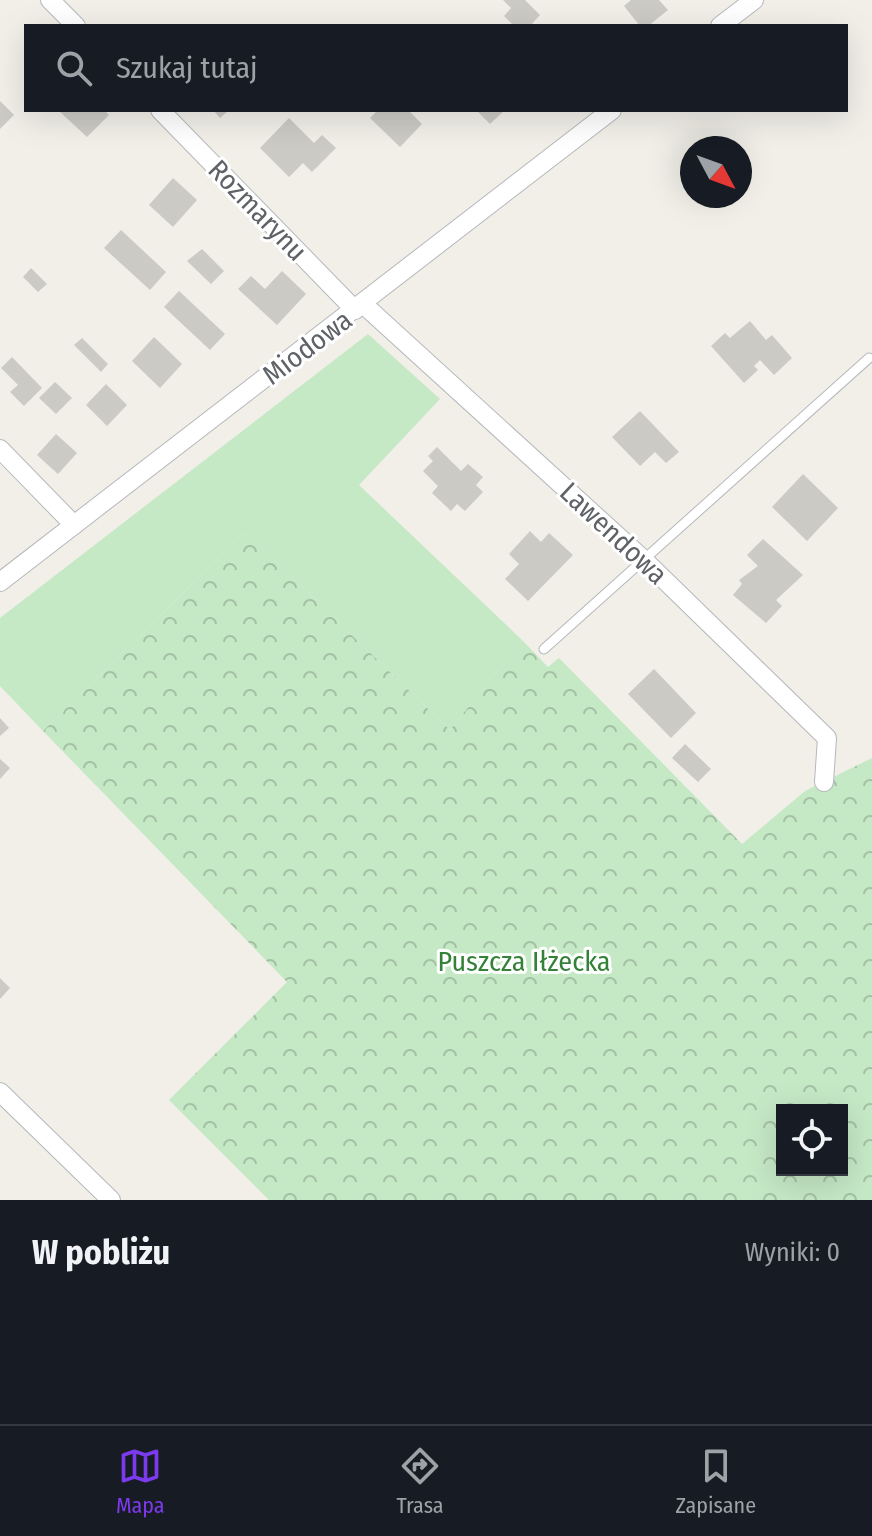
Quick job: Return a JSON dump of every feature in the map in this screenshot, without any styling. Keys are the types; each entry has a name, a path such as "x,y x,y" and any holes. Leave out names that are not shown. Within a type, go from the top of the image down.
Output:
{"street":[{"path":"50,0 74,24"},
{"path":"723,24 754,0"},
{"name":"Rozmarynu","path":"162,112 359,307"},
{"name":"Miodowa","path":"0,582 609,112"},
{"name":"Lawendowa","path":"359,307 644,560 827,738 824,782"},
{"path":"0,449 74,525"},
{"path":"0,1092 111,1200"}],"lane":[{"path":"544,649 869,358"}],"green space":[{"path":"368,334 440,399 359,485 522,640 450,730 245,532 43,731 0,686 0,618"},
{"name":"Puszcza Iłżecka","path":"245,532 450,730 522,640 548,667 559,658 742,844 805,791 872,758 872,1200 269,1200 169,1100 287,982 43,731"}],"building":[{"path":"503,0 525,0 540,15 532,24 512,24 504,16 511,8"},
{"path":"631,0 659,0 668,10 650,24 638,24 624,6"},
{"path":"0,101 14,115 0,129"},
{"path":"60,112 106,112 109,115 87,137"},
{"path":"376,112 410,112 422,124 400,147 370,118"},
{"path":"478,112 503,112 490,124"},
{"path":"289,118 314,143 322,135 336,148 312,172 303,163 289,177 260,148"},
{"path":"173,178 197,200 173,227 149,205"},
{"path":"121,230 166,272 150,290 104,248"},
{"path":"202,249 224,271 211,284 187,261"},
{"path":"31,268 47,284 38,292 23,277"},
{"path":"282,271 306,294 277,325 238,289 251,276 265,289"},
{"path":"179,291 225,334 210,350 164,307"},
{"path":"750,321 766,340 772,335 792,358 774,375 760,360 754,366 758,370 744,383 711,346 725,333 730,338"},
{"path":"154,337 182,364 160,388 132,361"},
{"path":"82,338 108,364 101,372 74,345"},
{"path":"12,357 42,388 24,406 10,392 18,385 1,368"},
{"path":"55,382 72,398 56,414 39,398"},
{"path":"106,384 127,405 107,426 86,405"},
{"path":"640,411 679,452 666,463 655,452 640,466 612,437"},
{"path":"56,434 77,453 58,474 37,455"},
{"path":"437,447 461,471 468,464 483,477 476,485 483,492 465,511 457,504 451,511 432,493 438,486 423,471 433,461 428,456"},
{"path":"803,474 838,508 807,541 772,507"},
{"path":"530,531 541,542 549,533 573,555 528,601 505,579 519,564 509,554"},
{"path":"763,539 803,575 776,600 782,606 766,623 733,595 742,584 739,580 758,566 747,555"},
{"path":"654,669 696,713 671,738 628,694"},
{"path":"0,718 9,728 0,736"},
{"path":"685,744 711,769 698,782 672,758"},
{"path":"0,759 10,768 0,779"},
{"path":"0,978 10,988 0,999"}]}
